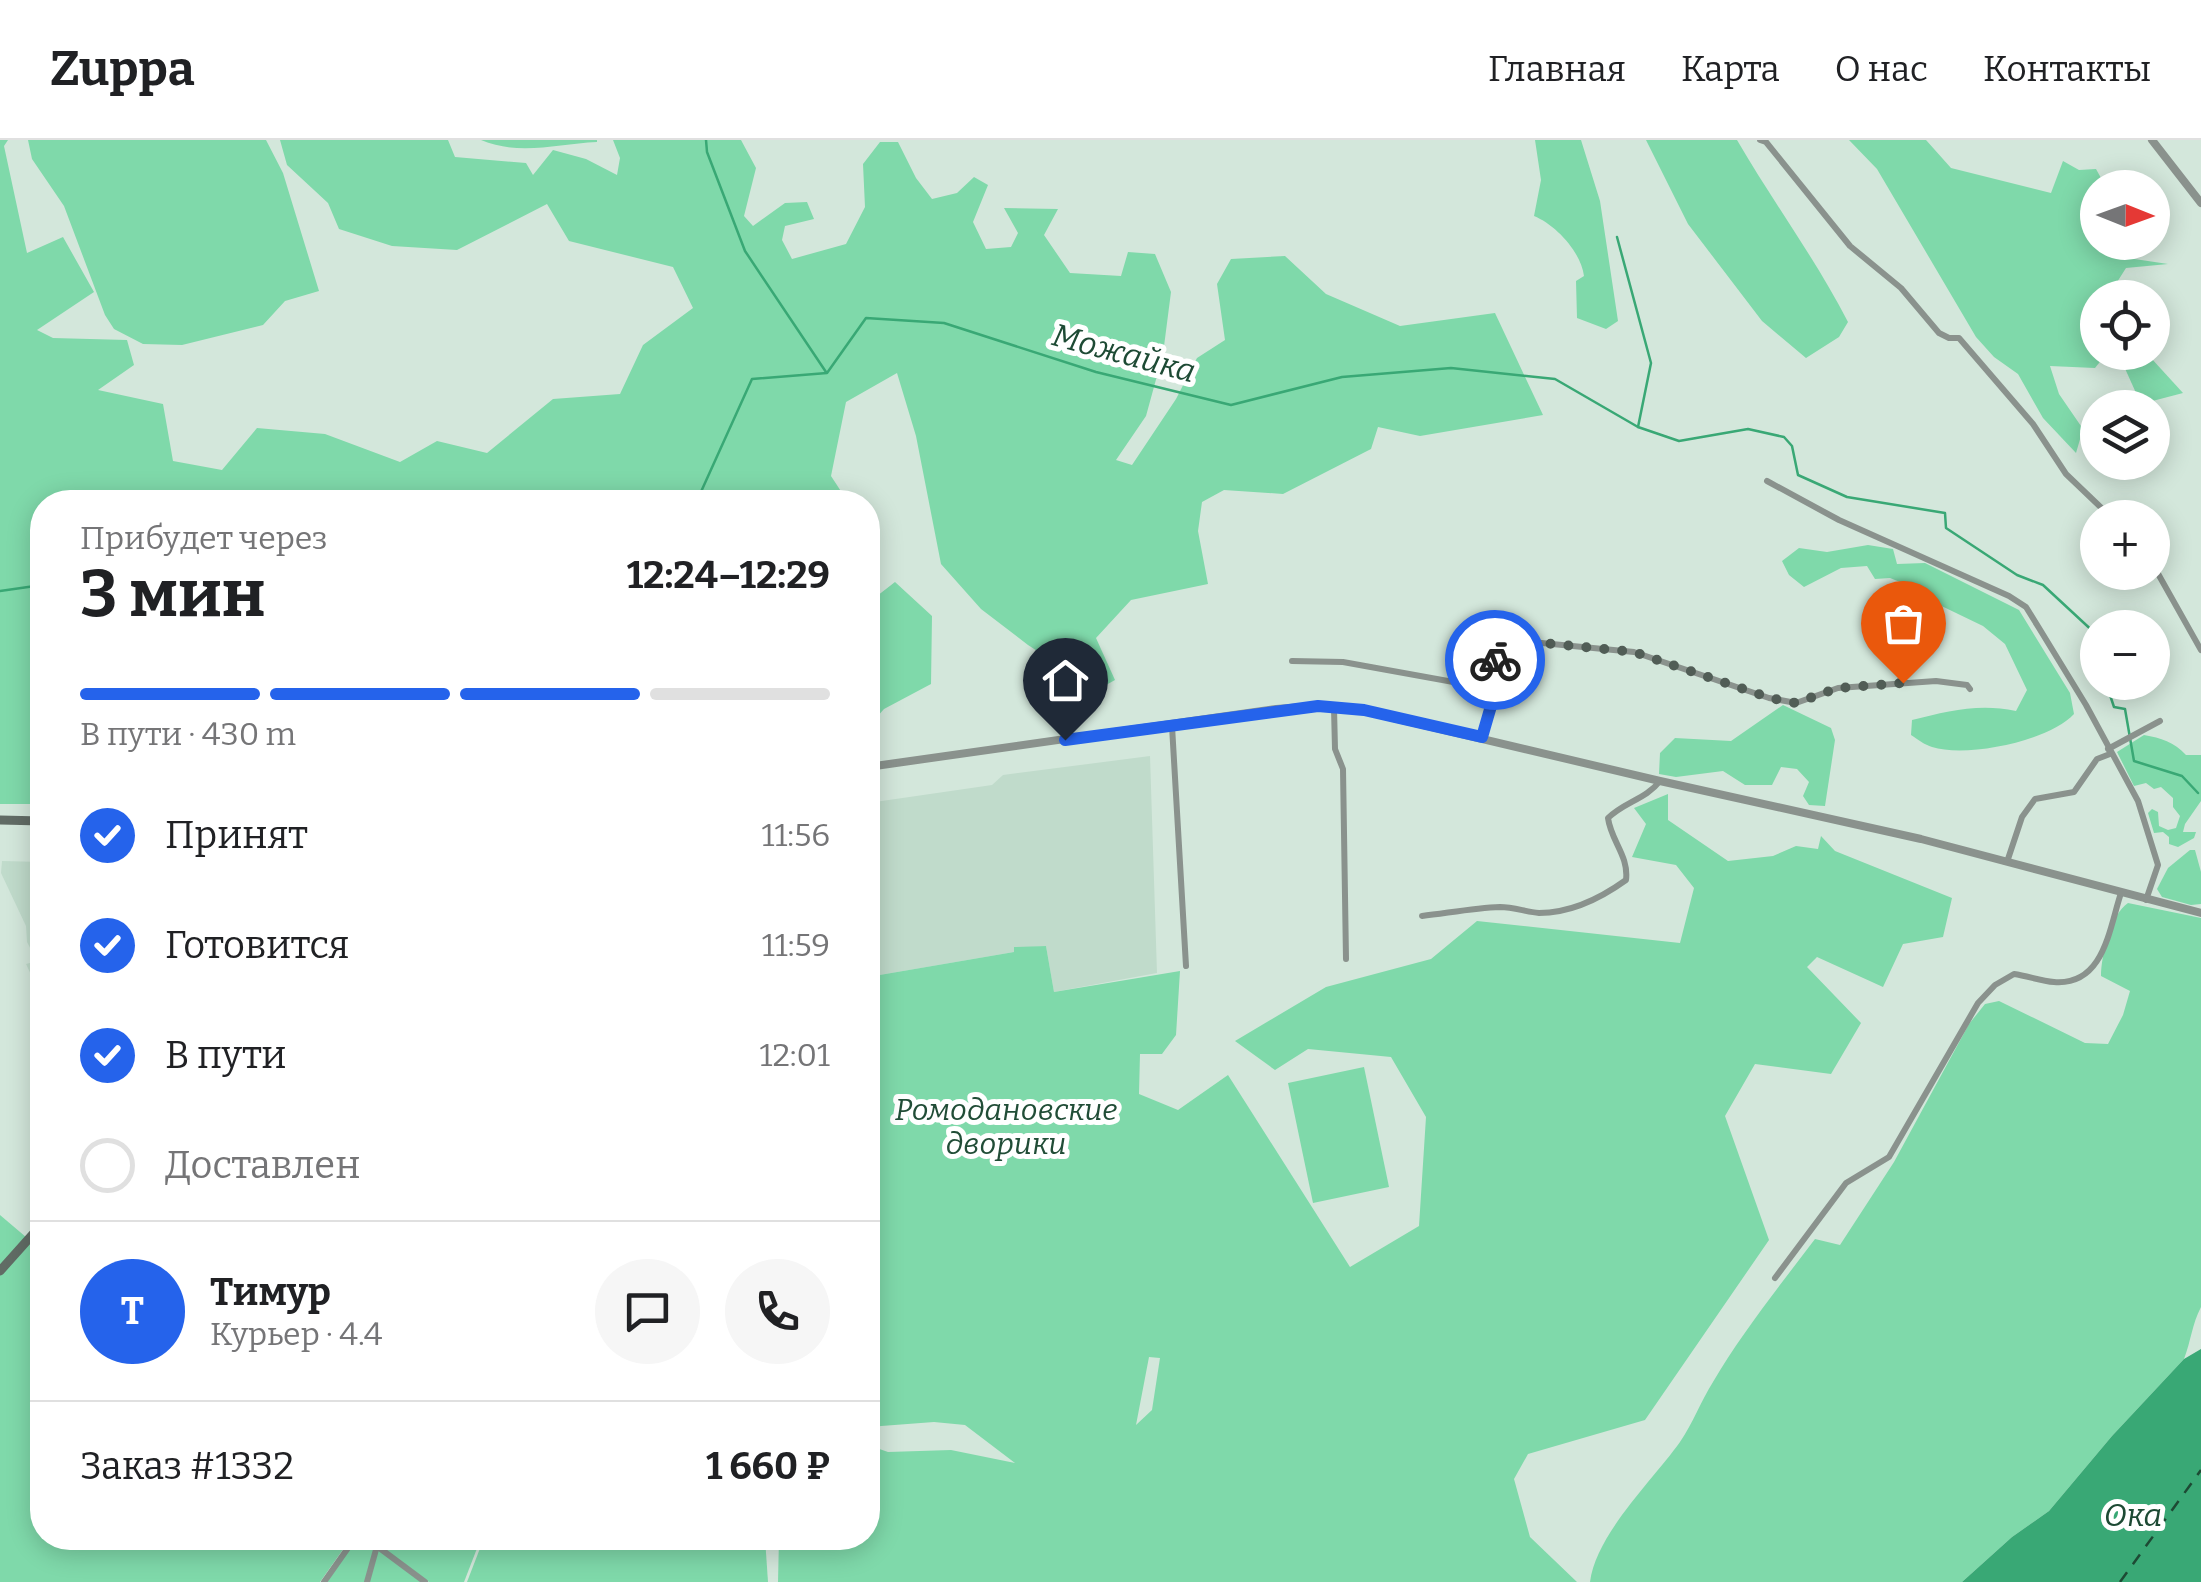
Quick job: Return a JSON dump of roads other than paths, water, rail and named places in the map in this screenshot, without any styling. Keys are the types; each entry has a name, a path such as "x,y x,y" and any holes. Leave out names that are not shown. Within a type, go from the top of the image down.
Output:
{"main road":[{"path":"0,820 30,821"},
{"path":"0,1271 30,1237"}],"street":[{"path":"1760,140 1766,142 1850,246 1900,288 1940,333 1959,338 2033,424 2066,474 2093,500"},
{"path":"2152,140 2201,203"},
{"path":"1767,481 1840,520 2009,596 2026,608 2086,704 2138,801 2158,865 2146,900"},
{"path":"2167,590 2201,650"},
{"path":"1482,737 1496,646 1502,639 1634,652 1770,698 1796,703 1838,688 1936,681 1968,685 1970,689"},
{"path":"1292,661 1343,662 1492,689"},
{"path":"1334,706 1336,749 1343,769 1346,960"},
{"path":"880,765 1276,710 1334,706 1838,819 2201,914"},
{"path":"2007,862 2022,818 2035,799 2074,792 2097,759 2160,721"},
{"path":"1172,726 1186,966"},
{"path":"1422,916 1482,908 1553,910 1587,904 1614,889 1626,880 1628,865 1608,818 1622,805 1650,793 1660,781"},
{"path":"1775,1278 1846,1183 1889,1157 1978,1002 2014,974 2052,982 2073,981 2087,975 2096,966 2122,894"},
{"path":"324,1582 347,1550"},
{"path":"367,1582 376,1550"},
{"path":"382,1550 425,1582"}],"water":[{"name":"Ока","path":"2201,1349 2201,1582 1962,1582 2012,1537 2049,1511 2184,1359"}],"waterway":[{"path":"706,140 707,152 745,251 826,372"},
{"path":"1617,237 1651,363 1638,427 1679,441 1748,429 1784,437 1792,446 1798,475 1847,497 1945,513 1946,528 2017,575 2043,585 2080,619"},
{"name":"Можайка","path":"702,490 752,379 827,373 866,318 944,323 1096,372 1231,405 1342,377 1451,368 1555,379 1638,427"},
{"name":"Можайка","path":"0,591 30,587"},
{"path":"2112,700 2114,707 2125,709 2134,761 2182,776 2198,793"}],"park label":[{"name":"Ромодановские дворики","path":"1006,1127"}]}
